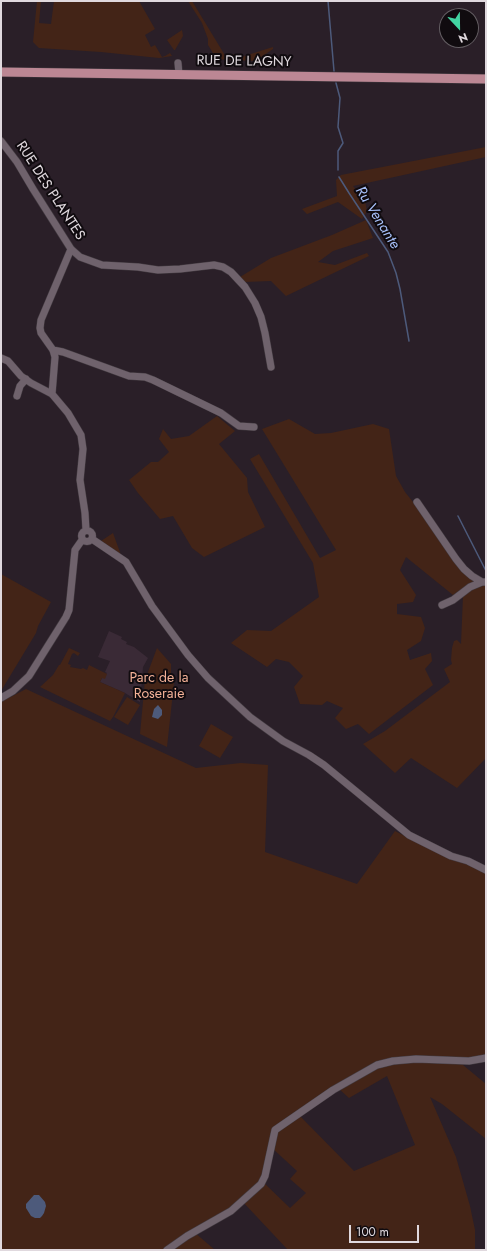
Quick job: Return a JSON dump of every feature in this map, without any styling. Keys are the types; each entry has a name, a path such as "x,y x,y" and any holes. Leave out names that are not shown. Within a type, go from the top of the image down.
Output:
{"main road":[{"name":"RUE DE LAGNY","path":"1,72 486,79"}],"street":[{"path":"178,63 179,74"},
{"name":"RUE DES PLANTES","path":"1,141 17,162 37,196 72,249 80,257 102,265 138,267 158,270 214,265 224,267 231,272 245,287 255,303 261,317 271,367"},
{"path":"52,394 55,357 53,350 41,333 41,320 72,249"},
{"path":"53,350 63,352 129,376 145,377 153,380 221,412 239,426 254,427"},
{"path":"1,358 8,361 26,379 52,394 68,413 76,426 82,441 83,449 80,480 86,530"},
{"path":"18,396 20,386 26,379"},
{"path":"417,502 460,564 472,576 484,582"},
{"path":"86,530 92,532 92,539"},
{"path":"1,698 20,685 29,676 69,610 75,550 82,540 81,535 86,530"},
{"path":"82,540 87,542 92,539"},
{"path":"92,539 126,562 152,606 188,655 208,678 250,717 284,741 324,765 409,835 451,856 468,861 486,870"},
{"path":"442,605 453,600 470,587 484,582"},
{"path":"167,1250 186,1236 230,1211 262,1184 275,1130 333,1090 377,1065 393,1061 416,1059 469,1061 486,1058"}],"shaded area":[{"path":"109,631 122,637 121,639 127,642 126,644 134,647 148,658 143,667 140,702 125,693 100,682 107,673 105,672 110,661 98,657"}],"green space":[{"path":"37,1 41,1 39,23 51,24 54,1 139,1 155,29 145,35 151,47 155,45 162,57 170,53 172,56 159,58 39,48 33,42"},
{"path":"188,1 192,1 226,57 235,54 238,58 273,47 273,49 255,61 210,59 213,53 208,45 208,39 202,23"},
{"path":"182,30 183,36 174,50 167,40"},
{"path":"486,147 486,157 353,186 365,201 367,211 362,219 338,202 307,214 302,209 337,196 336,180 341,175"},
{"path":"366,220 373,238 333,251 318,262 335,265 367,253 369,256 286,296 271,281 244,282 240,277 271,258 332,235"},
{"path":"217,416 235,431 219,444 247,478 248,492 265,527 204,557 192,548 173,516 160,519 129,480 151,462 158,462 169,452 159,439 163,429 171,439 189,436"},
{"path":"289,419 315,434 331,433 373,424 389,429 396,476 405,492 477,582 466,586 453,595 406,557 400,570 416,595 413,602 397,604 397,614 421,617 425,628 421,641 407,650 410,660 431,653 432,661 425,669 433,685 369,734 358,724 346,729 335,718 343,708 327,701 322,705 300,704 294,687 303,676 289,662 276,659 267,667 231,643 247,630 271,631 319,597 313,563 250,459 259,454 320,558 336,550 262,429"},
{"path":"113,533 121,555 101,541"},
{"path":"1,574 51,602 38,626 36,633 1,691"},
{"path":"486,585 486,758 457,788 411,758 395,773 363,744 385,731 450,682 444,669 452,664 452,648 454,641 457,640 461,644 463,596 470,590"},
{"path":"69,648 80,653 78,656 74,653 72,654 68,664 71,665 70,667 83,668 87,670 89,665 107,674 105,679 102,678 100,682 125,693 110,721 40,687 53,675"},
{"name":"Parc de la Roseraie","path":"157,648 171,664 171,678 174,683 167,747 140,734 145,680"},
{"path":"26,689 196,768 241,763 268,765 265,852 357,884 395,831 440,854 486,870 486,1061 463,1065 486,1084 486,1139 442,1104 430,1097 456,1157 470,1206 475,1230 475,1250 288,1250 242,1201 194,1232 215,1250 1,1250 1,702","holes":["387,1076 415,1145 354,1171 298,1114 338,1088 349,1098","272,1148 297,1171 290,1179 306,1193 290,1208 263,1182"]},
{"path":"127,697 140,705 128,725 114,717"},
{"path":"211,724 233,737 220,758 199,746"}],"water":[{"path":"158,705 162,710 162,715 158,719 152,717 154,709"},
{"path":"34,1195 39,1195 45,1202 46,1206 44,1213 40,1218 31,1216 26,1208 26,1204"}],"waterway":[{"name":"Ru Venante","path":"328,1 334,71"},
{"name":"Ru Venante","path":"336,83 340,98 338,127 343,143 338,151 338,170"},
{"name":"Ru Venante","path":"339,177 388,252 400,289 409,341"},
{"path":"458,516 486,571"}]}
